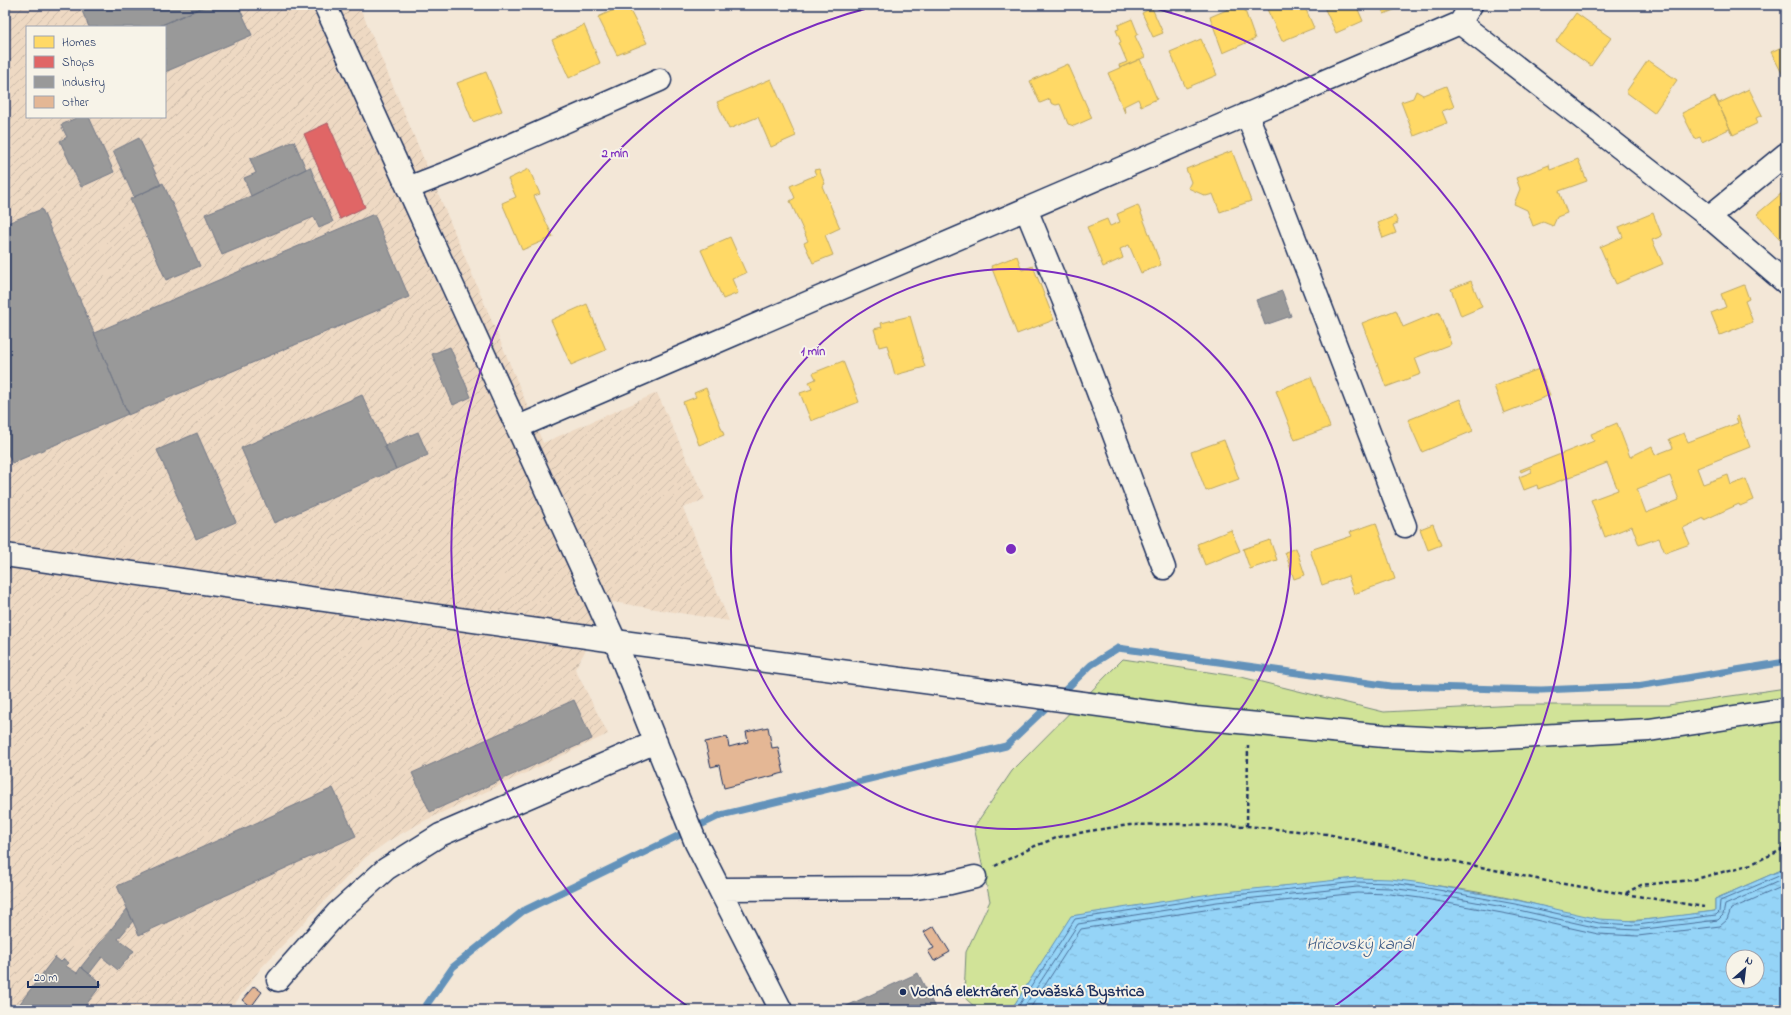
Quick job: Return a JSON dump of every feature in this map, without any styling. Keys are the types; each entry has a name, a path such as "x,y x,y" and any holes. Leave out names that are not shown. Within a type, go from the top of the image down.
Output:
{"main road":[{"path":"325,5 615,641 696,843 781,1010"},
{"path":"518,427 1247,114 1465,14 1786,283"},
{"path":"408,188 452,171 660,80"},
{"path":"1247,114 1405,526"},
{"path":"1709,217 1786,154"},
{"path":"1026,209 1063,298 1164,568"},
{"path":"5,555 615,641 1073,702 1248,724 1384,736 1465,740 1649,730 1786,709"},
{"path":"278,980 337,913 386,869 440,835 656,742"},
{"path":"720,889 914,888 950,883 975,877"}],"path":[{"path":"1247,826 1248,724"},
{"path":"975,877 1035,846 1059,837 1089,831 1130,825 1177,824 1247,826 1327,834 1546,881 1704,907"},
{"path":"1625,894 1641,885 1692,880 1749,865 1786,848"}],"shaded area":[{"path":"5,5 359,5 543,443 657,393 705,499 683,508 729,621 613,602 575,669 608,734 424,821 390,840 365,858 261,968 230,1010 5,1010"}],"green space":[{"path":"1123,659 1241,677 1384,712 1517,705 1668,705 1786,688 1786,868 1715,899 1715,911 1630,921 1591,919 1518,900 1478,892 1417,883 1356,878 1072,916 1011,1010 978,1010 964,997 966,952 990,901 974,827 1012,771"}],"water":[{"name":"Hričovský kanál","path":"1786,868 1786,1010 1011,1010 1071,916 1216,893 1356,878 1391,879 1516,900 1599,919 1636,921 1715,911 1715,899"}],"building: Homes":[{"path":"627,5 647,43 617,55 598,17"},
{"path":"1238,5 1243,5 1255,39 1223,53 1210,17"},
{"path":"1265,5 1304,5 1314,28 1282,41"},
{"path":"1323,5 1356,5 1363,21 1336,33"},
{"path":"1380,5 1406,5 1384,14"},
{"path":"1152,8 1163,33 1153,37 1142,13"},
{"path":"1576,13 1611,38 1591,66 1556,41"},
{"path":"1132,19 1138,34 1135,36 1145,57 1120,68 1119,65 1127,62 1119,43 1121,42 1116,30 1119,29 1118,25"},
{"path":"584,25 600,63 569,78 552,40"},
{"path":"1201,39 1217,75 1186,88 1170,52"},
{"path":"1786,45 1786,81 1771,52"},
{"path":"1140,59 1157,99 1141,106 1138,99 1124,106 1125,113 1108,73"},
{"path":"1648,60 1677,80 1654,113 1626,92"},
{"path":"1068,64 1092,118 1074,126 1068,124 1060,104 1056,105 1051,103 1050,99 1040,103 1030,81"},
{"path":"486,72 502,111 473,122 457,83"},
{"path":"771,79 796,136 771,147 758,117 729,129 717,102"},
{"path":"1446,86 1454,107 1442,111 1447,123 1414,136 1401,102 1413,98 1416,91 1423,95"},
{"path":"1749,89 1762,115 1756,118 1758,123 1733,135 1715,97 1719,103"},
{"path":"1715,97 1733,135 1729,129 1702,142 1700,137 1695,139 1682,113"},
{"path":"1232,151 1251,201 1220,212 1213,194 1206,196 1188,188 1191,182 1186,169"},
{"path":"1578,159 1587,181 1559,191 1567,213 1557,217 1553,226 1543,222 1533,226 1527,210 1514,204 1520,189 1516,178 1549,165 1550,170"},
{"path":"529,169 540,194 534,196 553,237 522,250 502,203 516,197 508,179"},
{"path":"819,169 825,184 822,186 840,228 825,235 833,255 813,263 804,243 808,241 790,201 795,198 790,186 816,175 814,170"},
{"path":"1782,193 1786,198 1786,235 1780,239 1757,214"},
{"path":"1138,205 1161,265 1141,273 1129,245 1120,249 1123,258 1103,267 1087,227 1107,219 1110,226 1120,222 1117,214"},
{"path":"1653,213 1662,236 1652,240 1663,264 1616,284 1600,247 1623,237 1619,227"},
{"path":"1395,216 1398,223 1393,225 1396,233 1383,238 1378,223"},
{"path":"730,237 746,273 732,279 738,293 723,299 701,250"},
{"path":"1017,256 1022,270 1033,266 1054,320 1017,334 991,266"},
{"path":"1471,281 1482,307 1461,316 1451,289"},
{"path":"1744,285 1749,299 1745,301 1753,322 1720,335 1711,313 1726,307 1721,294"},
{"path":"587,304 606,350 571,365 551,320"},
{"path":"1396,310 1403,327 1439,312 1451,344 1415,358 1421,374 1386,387 1362,323"},
{"path":"910,316 925,367 895,375 887,345 879,347 874,329 882,327 881,323"},
{"path":"843,361 859,402 811,421 800,393 812,389 809,382 816,379 813,373"},
{"path":"1539,369 1550,395 1504,413 1494,386"},
{"path":"1311,377 1330,427 1295,440 1276,391"},
{"path":"706,388 724,435 699,445 683,402 696,397 694,393"},
{"path":"1460,399 1473,431 1422,452 1408,420"},
{"path":"1738,416 1750,447 1697,468 1703,484 1728,475 1731,485 1746,479 1754,500 1740,506 1739,504 1683,528 1690,544 1665,553 1659,538 1639,545 1632,526 1605,537 1591,500 1618,490 1607,463 1538,489 1537,485 1524,490 1519,477 1532,472 1530,468 1521,472 1520,470 1594,441 1591,434 1617,423 1630,457 1652,446 1655,455 1673,448 1669,439 1684,433 1688,442 1738,423 1736,417","holes":["1670,476 1679,500 1646,513 1637,489"]},
{"path":"1224,440 1239,479 1206,491 1191,452"},
{"path":"1376,523 1395,579 1354,594 1348,576 1322,585 1310,550 1352,536 1350,532"},
{"path":"1433,524 1441,545 1428,550 1420,529"},
{"path":"1231,530 1240,551 1205,565 1197,544"},
{"path":"1270,540 1277,560 1250,569 1243,549"},
{"path":"1296,548 1305,575 1294,579 1285,552"}],"building: Shops":[{"path":"328,123 365,207 340,219 304,134"}],"building: Industry":[{"path":"95,5 208,5 159,26 89,26 82,11"},
{"path":"208,5 238,5 252,35 166,72 166,26 159,26"},
{"path":"76,118 89,118 114,172 81,187 60,141 67,137 61,125"},
{"path":"139,138 161,185 134,197 113,151"},
{"path":"294,141 306,169 251,196 244,178 256,173 250,159"},
{"path":"310,167 333,222 319,228 314,217 222,255 205,214 251,196"},
{"path":"163,183 200,266 166,280 130,199"},
{"path":"42,209 128,414 12,463 5,447 5,224"},
{"path":"374,214 409,297 128,415 94,333"},
{"path":"1282,291 1291,316 1265,325 1256,300"},
{"path":"450,347 471,397 453,405 432,354"},
{"path":"362,395 396,469 274,523 241,448"},
{"path":"418,432 428,455 396,469 384,446"},
{"path":"197,433 236,522 196,539 157,450"},
{"path":"574,700 592,739 430,812 412,773"},
{"path":"333,788 356,836 139,935 117,886"},
{"path":"127,909 133,921 118,939 134,951 118,970 102,957 89,974 81,967"},
{"path":"55,957 61,962 64,959 69,963 66,966 77,973 81,967 102,984 82,1010 15,1010"},
{"name":"Vodná elektráreň Považská Bystrica","path":"918,973 936,1010 838,1010"}],"building: Other":[{"path":"768,727 772,748 778,747 784,773 724,788 719,765 711,767 705,742 727,737 729,747 748,742 746,732"},
{"path":"934,926 950,952 934,961 928,951 934,948 924,932"},
{"path":"254,986 262,992 251,1007 242,1000"}],"waterway":[{"path":"1059,696 1091,665 1118,648 1391,686 1541,690 1637,686 1786,662"},
{"path":"423,1010 453,967 523,911 721,815 1006,746 1051,703"}],"place":[{"name":"Vodná elektráreň Považská Bystrica","path":"903,992"}]}
